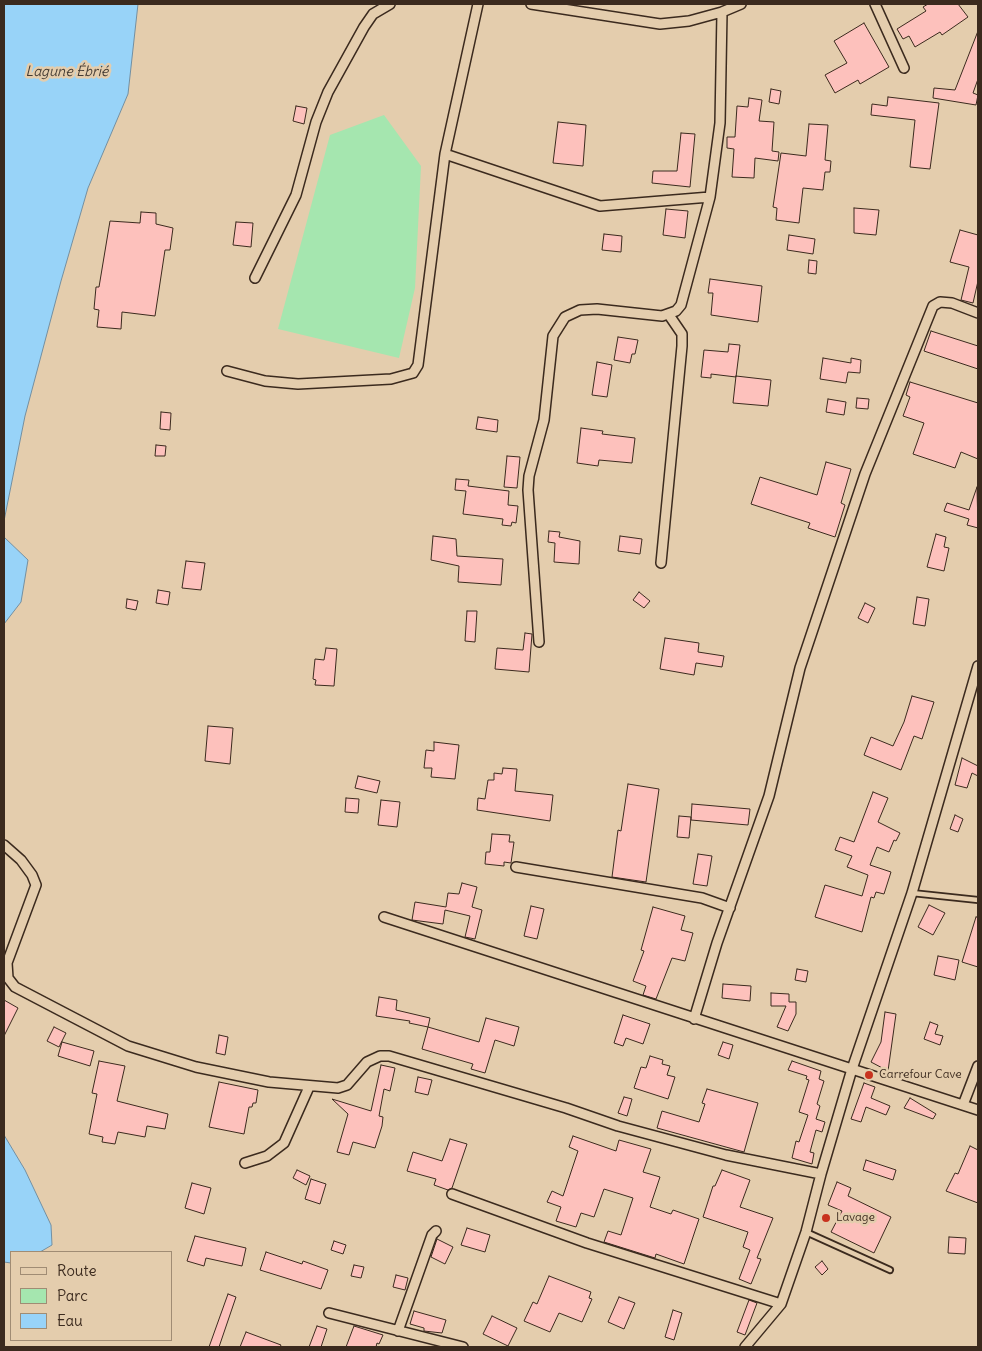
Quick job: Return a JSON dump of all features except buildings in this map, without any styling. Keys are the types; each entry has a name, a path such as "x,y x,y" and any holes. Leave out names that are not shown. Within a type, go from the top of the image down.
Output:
{"street":[{"path":"256,278 296,195 316,122 328,92 364,27 374,14 390,4"},
{"path":"227,371 265,381 298,384 391,379 413,373 418,365 445,154 478,4"},
{"path":"531,4 660,24 689,21 722,12 741,4"},
{"path":"875,4 904,68"},
{"path":"539,642 528,490 544,420 553,336 565,317 580,310 597,309 656,316 668,315 681,305 685,296 710,197 720,123 722,12"},
{"path":"445,154 600,206 710,197"},
{"path":"694,1019 769,796 800,668 865,474 933,306 940,302 978,313"},
{"path":"661,562 682,346 682,334 668,315"},
{"path":"745,1347 781,1304 806,1232 852,1069 912,893 977,672"},
{"path":"4,845 21,860 32,875 36,886 7,963 8,978 16,987 128,1046 196,1067 269,1082 309,1087 338,1088 347,1085 367,1062 380,1056 389,1056 566,1108 627,1129 726,1156 821,1174"},
{"path":"516,867 702,898 730,908"},
{"path":"384,917 978,1110"},
{"path":"963,1105 978,1066"},
{"path":"245,1164 267,1156 284,1143 309,1087"},
{"path":"452,1194 587,1242 781,1304"},
{"path":"398,1331 432,1235 436,1231"},
{"path":"329,1313 463,1347"}],"lane":[{"path":"912,893 978,900"},
{"path":"806,1232 890,1270"}],"green space":[{"path":"384,115 421,166 415,288 399,358 278,329 330,135"}],"water":[{"name":"Lagune Ébrié","path":"4,4 138,4 128,94 88,188 25,416 4,521"},
{"path":"4,537 28,560 21,602 4,624"},
{"path":"4,1135 25,1170 51,1225 52,1245 42,1251 10,1251 10,1263 4,1262"}],"place":[{"name":"Carrefour Cave","path":"869,1075"},
{"name":"Lavage","path":"826,1218"}]}
